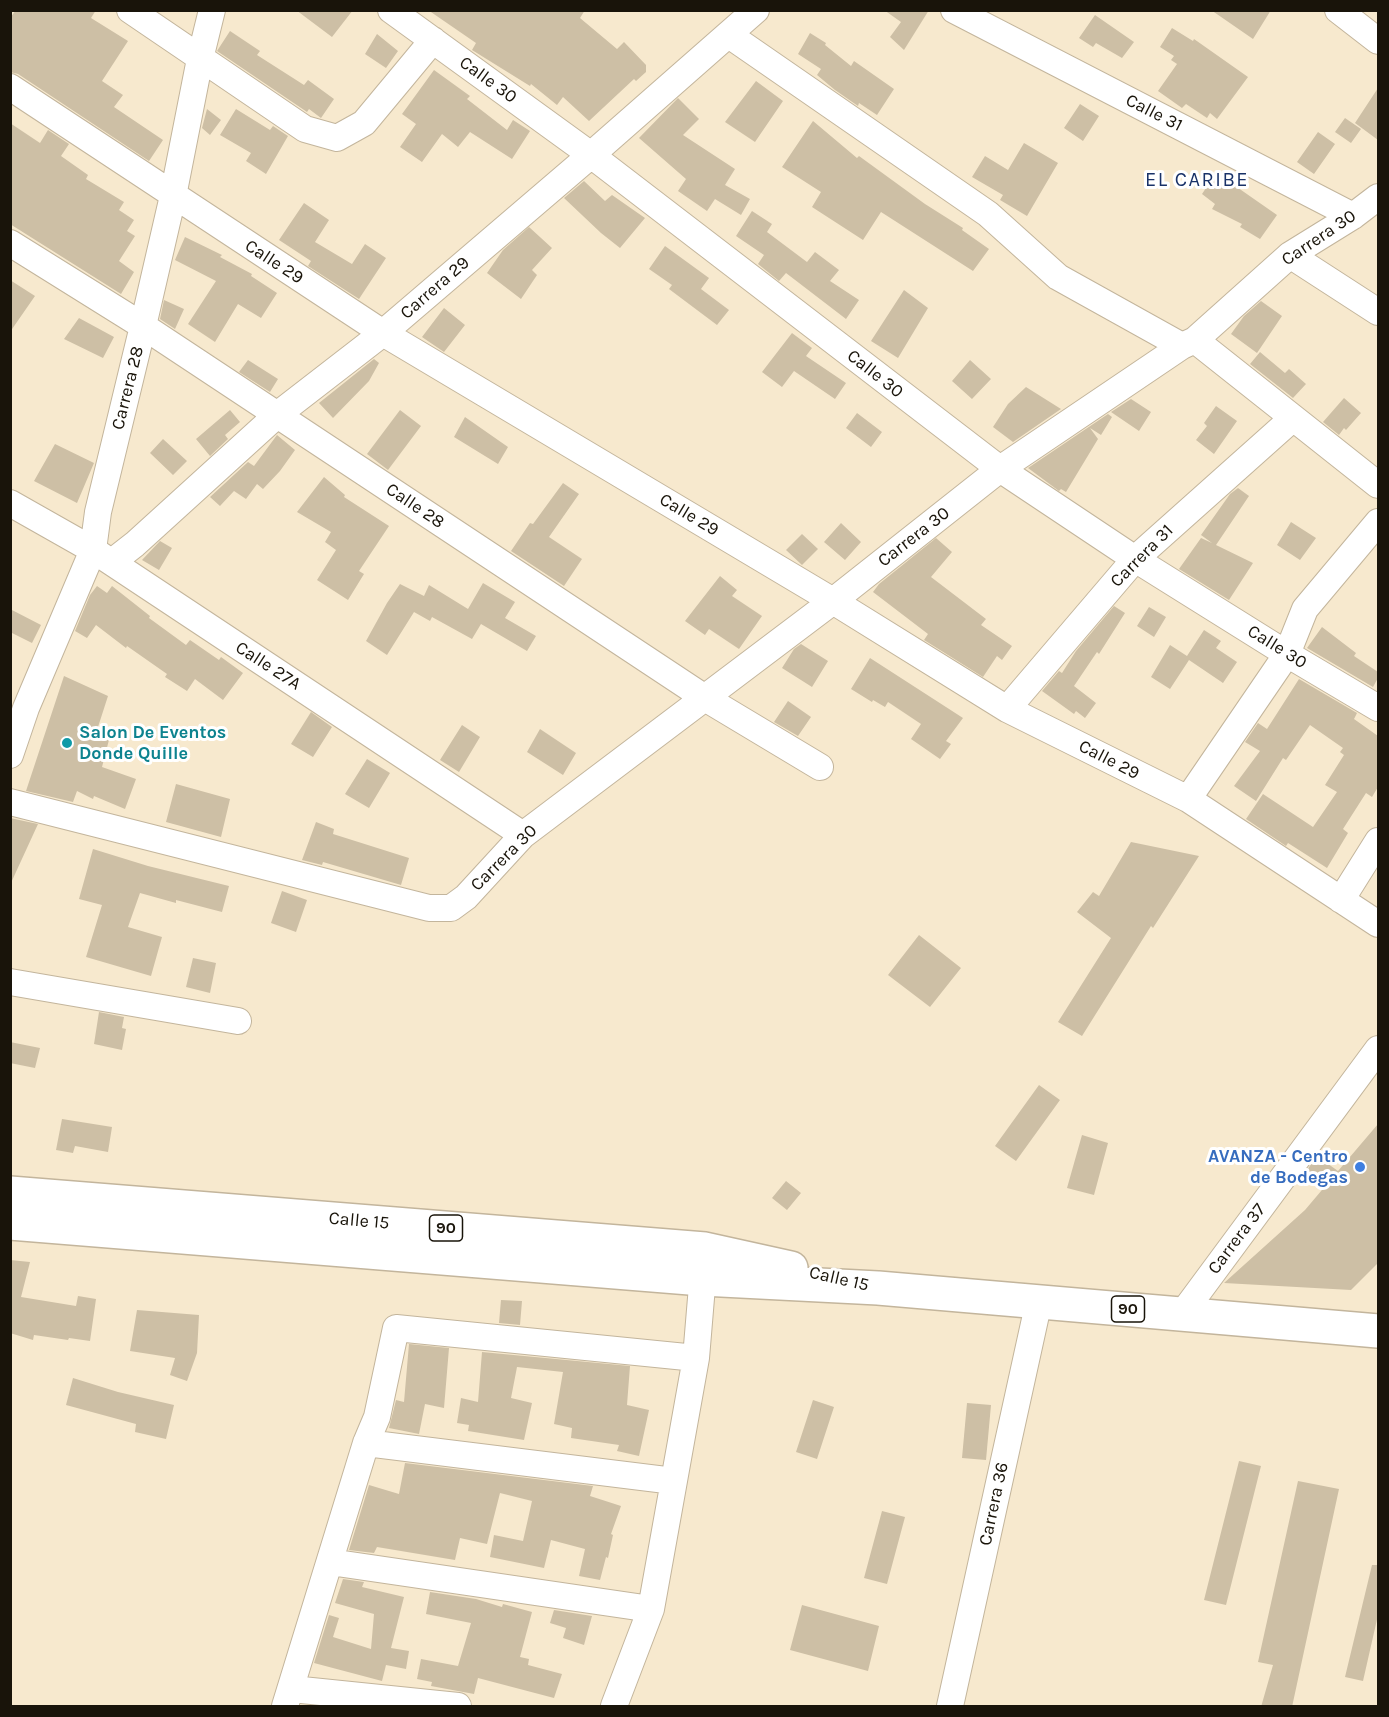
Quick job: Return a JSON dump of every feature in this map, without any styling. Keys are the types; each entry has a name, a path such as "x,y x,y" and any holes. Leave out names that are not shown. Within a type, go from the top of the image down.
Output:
{"highway":[{"name":"Calle 15","path":"10,1193 703,1264 878,1287 1039,1301"},
{"name":"Calle 15","path":"10,1223 703,1264"},
{"name":"90","path":"1039,1301 1378,1331"}],"street":[{"path":"130,10 305,129 337,138 364,123 433,40"},
{"name":"Carrera 28","path":"10,755 18,703 102,556 98,512 173,196 200,58 212,10"},
{"name":"Calle 30","path":"392,10 591,155 1000,469 1135,559 1378,708"},
{"name":"Carrera 29","path":"102,556 135,544 277,414 383,333 729,36 756,10"},
{"name":"Calle 31","path":"954,10 1353,216"},
{"path":"1338,10 1378,41"},
{"path":"729,36 988,214 1058,277 1189,343 1293,418 1378,485"},
{"name":"Calle 29","path":"10,87 383,333 833,601 1007,709 1188,799 1378,924"},
{"name":"Carrera 30","path":"10,802 429,908 451,908 466,897 523,835 833,601 1000,469 1189,343 1290,255 1353,216 1378,197"},
{"name":"Calle 28","path":"10,243 143,326 705,698 820,767"},
{"path":"1290,255 1378,312"},
{"name":"Carrera 31","path":"1007,709 1135,559 1293,418"},
{"name":"Calle 27A","path":"10,503 102,556 523,835"},
{"path":"1188,799 1287,654 1305,609 1378,522"},
{"path":"1341,900 1378,841"},
{"path":"10,982 238,1021"},
{"name":"Carrera 37","path":"1182,1314 1378,1049"},
{"path":"614,1707 651,1609 696,1358 703,1264"},
{"name":"Carrera 36","path":"950,1707 1039,1301"},
{"path":"458,1707 289,1698 366,1443 377,1417 396,1328 696,1358"},
{"path":"366,1443 674,1481"},
{"path":"330,1562 651,1609"}],"building":[{"path":"16,10 96,10 91,18 128,41 102,81 123,95 114,107 163,140 149,161 18,74 10,72 10,18"},
{"path":"296,10 353,10 332,37"},
{"path":"428,10 585,10 580,18 617,49 624,42 646,65 646,72 636,81 634,79 589,121 563,97 557,105 531,84 530,86 472,50 476,43"},
{"path":"884,10 929,10 904,50 890,37 901,22"},
{"path":"1211,10 1271,10 1253,39"},
{"path":"1095,15 1134,42 1122,58 1096,43 1093,47 1079,38"},
{"path":"1172,28 1193,41 1194,39 1248,77 1217,119 1210,113 1207,118 1186,104 1182,108 1158,91 1177,64 1171,60 1174,56 1160,47"},
{"path":"230,31 260,51 257,55 304,85 308,80 334,99 321,118 309,109 307,112 217,51"},
{"path":"810,33 826,43 825,45 851,66 854,61 894,89 877,115 859,103 858,106 835,90 817,75 821,69 798,54"},
{"path":"377,34 398,51 386,68 365,54"},
{"path":"434,70 470,96 467,99 507,130 513,120 530,131 512,159 470,132 458,147 442,134 422,162 400,147 416,124 402,114"},
{"path":"756,81 783,101 755,142 725,122"},
{"path":"1378,88 1378,140 1355,123"},
{"path":"678,98 699,119 683,135 735,169 725,185 750,199 741,215 715,199 707,211 678,191 686,179 639,138"},
{"path":"1080,104 1099,116 1083,141 1064,128"},
{"path":"207,109 221,120 210,135 202,128"},
{"path":"236,109 270,130 273,126 288,136 266,174 246,161 251,153 220,135"},
{"path":"1345,118 1361,129 1351,143 1335,132"},
{"path":"813,121 857,158 859,156 925,204 963,228 962,230 989,249 973,271 881,212 863,240 812,207 821,192 782,167"},
{"path":"10,123 40,143 48,130 69,144 61,156 88,175 86,179 124,202 119,210 134,220 127,231 135,236 119,261 134,272 121,294 10,224"},
{"path":"1318,132 1335,144 1314,174 1297,162"},
{"path":"1024,143 1058,163 1027,216 1000,200 1003,195 972,177 985,156 1008,170"},
{"path":"1214,176 1221,176 1277,215 1260,239 1240,227 1242,224 1212,209 1215,204 1202,194"},
{"path":"584,181 605,201 612,195 645,218 620,248 564,198"},
{"path":"304,203 329,220 315,242 352,264 365,244 386,258 359,299 308,266 311,261 279,240"},
{"path":"752,211 772,224 767,232 807,262 815,252 839,270 830,281 859,300 846,319 786,273 779,281 758,264 764,255 736,236"},
{"path":"529,227 552,248 532,270 537,275 521,299 487,273 503,250"},
{"path":"185,237 222,255 220,257 252,274 251,276 277,293 261,318 238,304 215,342 188,324 216,281 175,260"},
{"path":"665,246 709,278 701,289 729,310 717,325 669,289 672,285 649,269"},
{"path":"10,280 35,296 10,332"},
{"path":"904,290 928,308 898,358 871,341"},
{"path":"164,300 184,309 175,329 160,319"},
{"path":"1261,301 1282,316 1257,353 1231,334 1244,316"},
{"path":"444,308 465,325 444,352 422,337"},
{"path":"79,318 114,337 103,358 64,339"},
{"path":"792,333 812,348 806,356 846,383 835,399 794,371 782,387 762,372"},
{"path":"1260,352 1285,373 1289,369 1306,384 1293,398 1250,364"},
{"path":"374,359 379,363 369,381 333,418 319,403"},
{"path":"248,360 278,379 270,392 239,372"},
{"path":"970,360 991,379 972,399 952,381"},
{"path":"1026,387 1061,409 1013,442 993,427 1008,404"},
{"path":"1344,398 1361,413 1339,435 1323,422"},
{"path":"1131,399 1151,412 1139,431 1111,412"},
{"path":"1216,406 1237,421 1214,454 1196,440 1207,426 1204,423"},
{"path":"230,410 240,422 225,435 228,439 210,456 196,439"},
{"path":"400,410 421,426 388,470 367,454"},
{"path":"857,413 882,432 871,447 846,428"},
{"path":"1108,414 1112,417 1101,435 1090,428 1098,439 1066,492 1061,489 1059,491 1028,468"},
{"path":"465,417 508,447 498,464 454,437"},
{"path":"277,435 295,450 263,489 257,484 246,499 234,491 220,506 210,497 248,462 254,466"},
{"path":"163,439 187,461 173,475 150,453"},
{"path":"55,444 94,463 77,503 34,481"},
{"path":"324,477 345,495 344,497 389,526 359,571 364,574 348,600 317,580 336,550 325,542 331,532 297,512"},
{"path":"563,483 579,494 549,537 582,559 564,586 511,551 530,523 533,524"},
{"path":"1238,488 1249,496 1216,545 1253,563 1229,600 1179,569 1201,538 1212,543 1201,535 1230,494"},
{"path":"1291,522 1316,538 1300,560 1277,545"},
{"path":"841,523 861,542 845,560 824,542"},
{"path":"802,534 818,549 802,565 786,550"},
{"path":"936,538 952,552 931,577 986,619 981,625 1012,646 1002,660 997,656 983,677 924,640 928,634 873,592 879,584"},
{"path":"160,541 172,548 159,570 142,560"},
{"path":"720,576 737,590 732,596 762,616 739,649 709,629 705,635 685,621"},
{"path":"483,583 515,602 505,618 536,636 527,651 481,624 472,639 432,617 430,621 414,612 387,655 366,641 400,584 424,596 429,585 468,609"},
{"path":"97,586 107,593 112,586 150,616 149,618 186,645 190,640 219,660 221,657 243,673 223,700 195,679 187,691 165,677 167,674 127,646 126,648 96,625 87,638 75,631 90,595"},
{"path":"1114,606 1125,613 1099,654 1097,652 1074,686 1096,703 1085,718 1076,711 1074,714 1042,691 1059,671 1062,673 1076,651"},
{"path":"1149,607 1166,617 1154,637 1137,626"},
{"path":"10,609 41,625 32,643 10,632"},
{"path":"1322,627 1356,653 1354,656 1378,672 1378,678 1373,687 1307,648"},
{"path":"1204,630 1221,641 1216,648 1237,662 1223,683 1189,660 1170,689 1151,677 1170,645 1187,656"},
{"path":"801,644 828,661 812,687 782,668 794,649"},
{"path":"870,658 963,718 946,741 951,744 940,759 911,739 921,724 888,702 885,707 851,689"},
{"name":"Salon De Eventos Donde Quille","path":"64,676 108,696 98,727 111,732 102,767 136,779 125,809 94,796 93,799 77,791 73,802 26,791"},
{"path":"1299,679 1357,713 1354,719 1378,736 1378,787 1372,797 1366,793 1343,829 1348,833 1327,868 1288,843 1286,846 1246,819 1263,794 1313,827 1337,792 1325,785 1344,755 1340,752 1343,748 1310,725 1286,760 1283,758 1256,801 1234,786 1260,751 1245,742 1258,723 1267,729"},
{"path":"788,701 811,717 798,736 774,722"},
{"path":"311,712 332,727 313,757 291,744"},
{"path":"462,725 480,737 459,772 440,760"},
{"path":"540,729 576,753 563,775 527,752"},
{"path":"367,759 390,773 369,808 345,794"},
{"path":"176,784 230,799 221,837 166,822"},
{"path":"10,818 38,824 10,885"},
{"path":"316,822 334,829 333,834 409,858 401,885 323,862 322,865 302,860"},
{"path":"1131,842 1199,856 1153,928 1151,926 1082,1036 1058,1022 1111,938 1077,912 1093,892 1099,896"},
{"path":"93,849 148,866 229,886 222,912 140,893 128,927 162,937 151,976 86,957 102,905 79,899"},
{"path":"282,891 307,900 296,932 271,923"},
{"path":"919,935 961,968 930,1007 888,975"},
{"path":"193,958 216,963 210,993 186,987"},
{"path":"99,1012 124,1017 122,1028 126,1029 122,1050 94,1044"},
{"path":"10,1042 40,1048 35,1068 10,1063"},
{"path":"1039,1085 1060,1100 1016,1161 995,1146"},
{"path":"62,1119 112,1127 108,1152 75,1146 73,1153 56,1150"},
{"name":"AVANZA - Centro de Bodegas","path":"1378,1124 1378,1263 1351,1290 1224,1283 1305,1210 1327,1184 1307,1170 1317,1156 1338,1171"},
{"path":"1082,1135 1108,1143 1094,1195 1067,1188"},
{"path":"786,1181 801,1193 787,1210 772,1198"},
{"path":"10,1260 30,1262 21,1297 76,1306 78,1296 96,1299 90,1341 34,1335 33,1340 10,1333"},
{"path":"501,1300 522,1301 520,1325 499,1323"},
{"path":"137,1310 199,1315 197,1353 187,1381 170,1375 175,1358 130,1351"},
{"path":"409,1344 449,1348 444,1408 425,1404 419,1434 389,1428 396,1400 404,1402"},
{"path":"482,1352 630,1366 627,1405 649,1410 639,1456 617,1451 619,1445 571,1438 572,1428 554,1424 563,1372 517,1367 511,1398 532,1403 524,1440 468,1431 469,1425 457,1423 461,1398 478,1402"},
{"path":"73,1378 118,1392 174,1405 166,1439 135,1432 136,1424 66,1405"},
{"path":"813,1400 834,1407 817,1459 796,1452"},
{"path":"967,1403 991,1405 986,1460 962,1458"},
{"path":"1239,1461 1261,1466 1226,1605 1204,1600"},
{"path":"405,1463 593,1486 590,1496 621,1506 611,1534 613,1535 608,1558 606,1557 600,1580 579,1576 585,1549 551,1540 544,1568 490,1557 494,1535 523,1541 532,1501 500,1493 487,1544 460,1538 455,1560 377,1547 374,1553 349,1550 369,1485 399,1494"},
{"path":"1298,1481 1339,1489 1292,1707 1261,1707 1273,1665 1258,1662"},
{"path":"882,1511 905,1517 887,1584 864,1578"},
{"path":"1372,1565 1378,1565 1378,1615 1363,1681 1345,1677"},
{"path":"343,1579 364,1582 362,1587 404,1597 391,1648 409,1651 406,1669 386,1665 382,1681 314,1663 329,1615 339,1618 333,1637 371,1649 374,1614 335,1603"},
{"path":"430,1592 476,1599 502,1607 503,1604 532,1612 520,1657 529,1659 528,1665 562,1674 554,1698 478,1678 474,1694 431,1686 432,1682 417,1679 421,1659 458,1666 471,1623 426,1614"},
{"path":"802,1605 879,1626 868,1671 790,1650"},
{"path":"554,1610 592,1616 584,1645 563,1638 566,1628 550,1623"}],"place":[{"name":"Salon De Eventos Donde Quille","path":"67,743"},
{"name":"AVANZA - Centro de Bodegas","path":"1360,1167"}],"district":[{"name":"EL CARIBE","path":"1197,180"}]}
